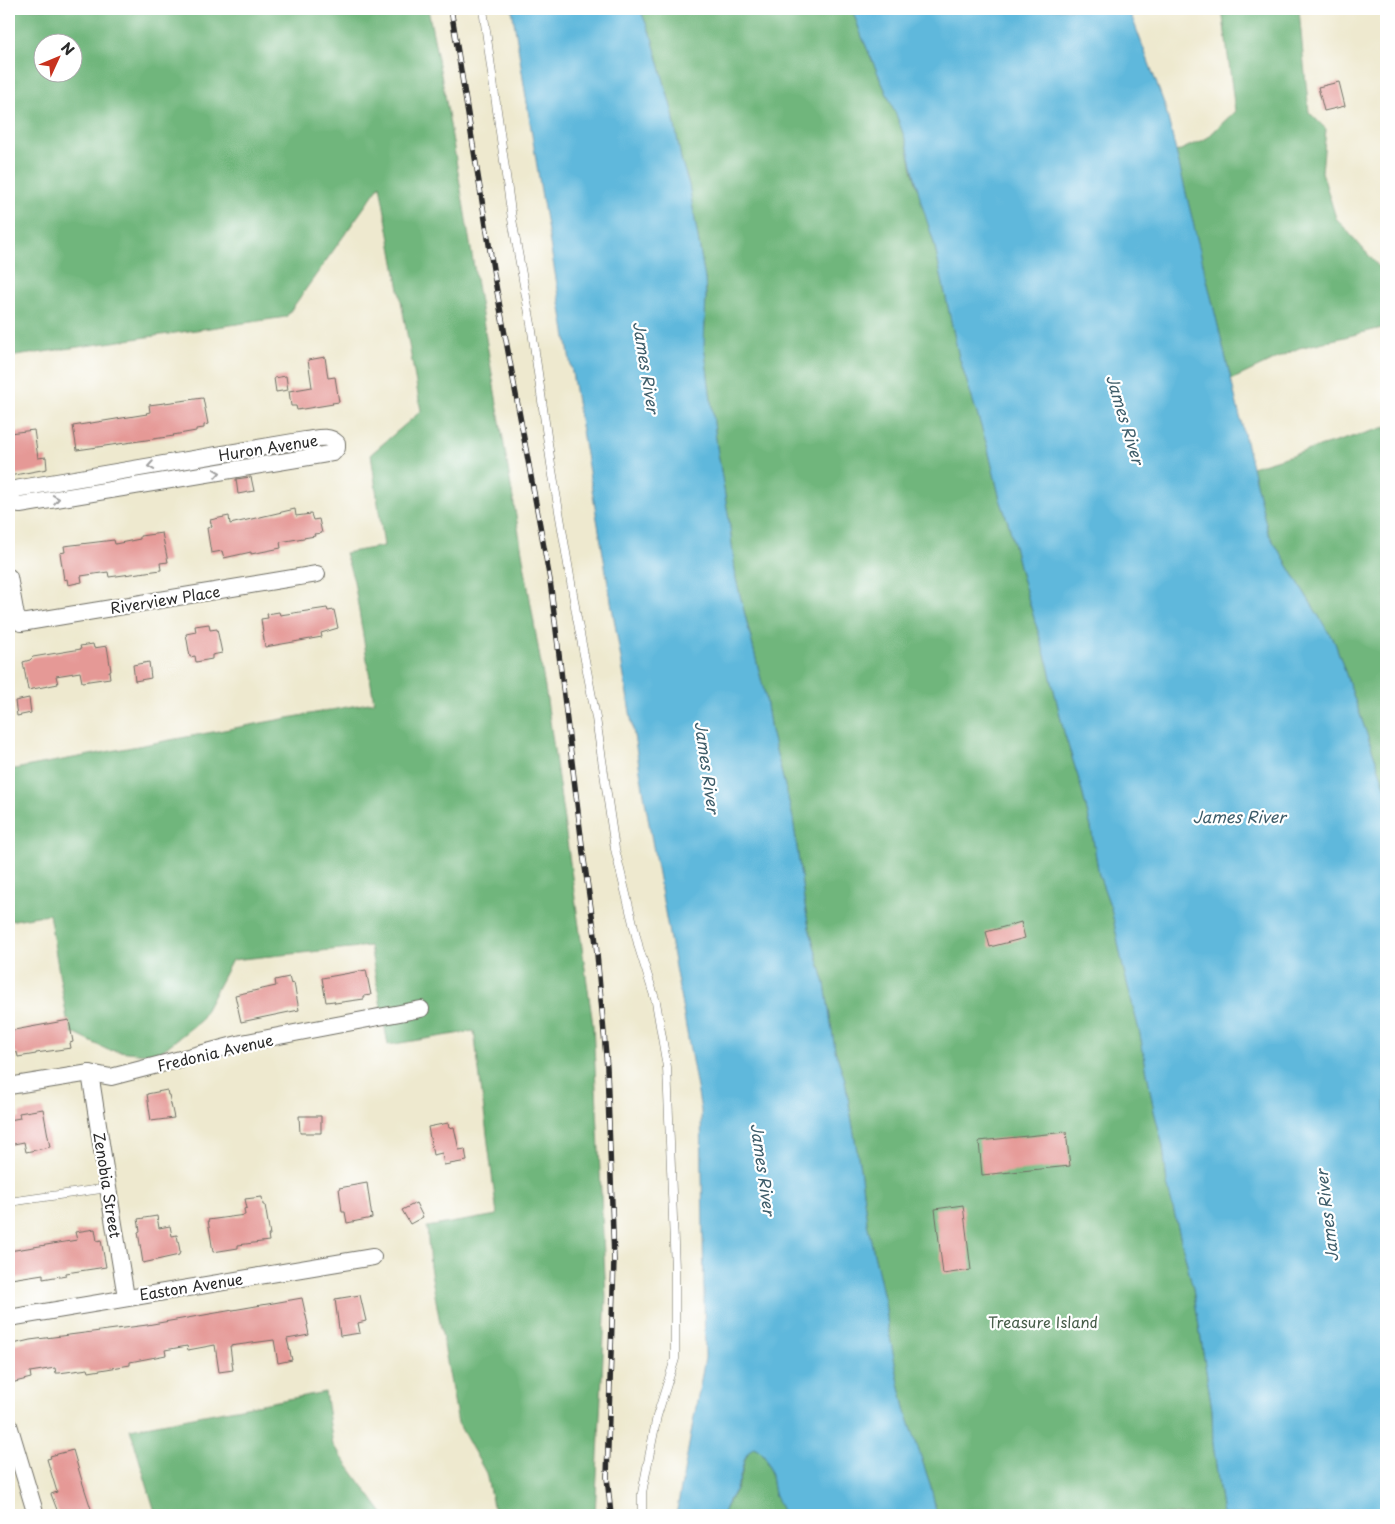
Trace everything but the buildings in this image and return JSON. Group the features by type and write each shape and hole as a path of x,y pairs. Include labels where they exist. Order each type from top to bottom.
{"street":[{"name":"Huron Avenue","path":"9,490 312,439 326,437 332,438 337,443 337,448 333,453 322,455 20,506 9,502"},
{"name":"Riverview Place","path":"9,577 16,616 21,622 317,574"},
{"name":"Fredonia Avenue","path":"9,1086 90,1073 111,1077 242,1043 421,1010"},
{"name":"Zenobia Street","path":"90,1073 126,1297"},
{"name":"Easton Avenue","path":"9,1318 373,1257"},
{"path":"9,1425 36,1515"}],"lane":[{"path":"484,9 512,219 531,324 552,474 596,718 615,849 639,948 656,1002 667,1067 675,1269 675,1359 655,1425 642,1493 642,1515"},
{"path":"9,1202 108,1188"}],"green space":[{"path":"9,9 428,9 445,95 547,700 593,1025 606,1297 595,1515 495,1515 486,1473 458,1423 430,1267 427,1227 497,1215 474,1031 388,1045 370,946 232,960 200,1021 157,1055 108,1050 69,1031 49,914 9,921 9,770 374,702 354,581 345,553 384,546 371,454 421,411 380,185 286,317 9,357"},
{"name":"Treasure Island","path":"640,9 852,9 862,37 897,117 907,144 912,169 934,243 959,357 987,445 1000,499 1048,665 1064,732 1080,783 1091,827 1099,875 1111,908 1163,1146 1167,1184 1193,1288 1212,1409 1213,1444 1223,1515 937,1515 931,1487 906,1412 899,1383 885,1302 867,1223 845,1080 835,1050 825,984 809,928 793,818 736,579 704,345 705,279 689,185 681,159 673,114 652,38"},
{"path":"1222,9 1299,9 1309,112 1326,129 1322,172 1336,218 1386,275 1386,327 1299,348 1231,380 1176,152 1207,138 1235,111"},
{"path":"1386,427 1386,789 1335,643 1268,533 1252,467"},
{"path":"325,1392 333,1445 384,1515 156,1515 130,1429"},
{"path":"754,1447 760,1451 767,1461 774,1493 784,1515 723,1515 741,1478 745,1459"}],"water":[{"name":"James River","path":"512,9 640,9 652,38 673,114 681,159 689,185 705,279 704,345 736,579 793,818 809,928 825,984 835,1050 845,1080 867,1223 885,1302 899,1383 906,1412 931,1487 937,1515 784,1515 774,1493 767,1461 760,1451 754,1447 746,1455 739,1481 723,1515 676,1515 705,1358 701,1110 651,835 540,185"},
{"name":"James River","path":"852,9 1129,9 1165,106 1268,533 1335,643 1386,789 1386,1515 1223,1515 1213,1444 1212,1409 1193,1288 1167,1184 1163,1146 1111,908 1099,875 1091,827 1064,732 1048,665 1000,499 987,445 959,357 934,243 921,202 907,144"}],"railway":[{"path":"451,9 494,275 550,580 583,853 596,943 607,1067 614,1260 607,1477 611,1515"}]}
